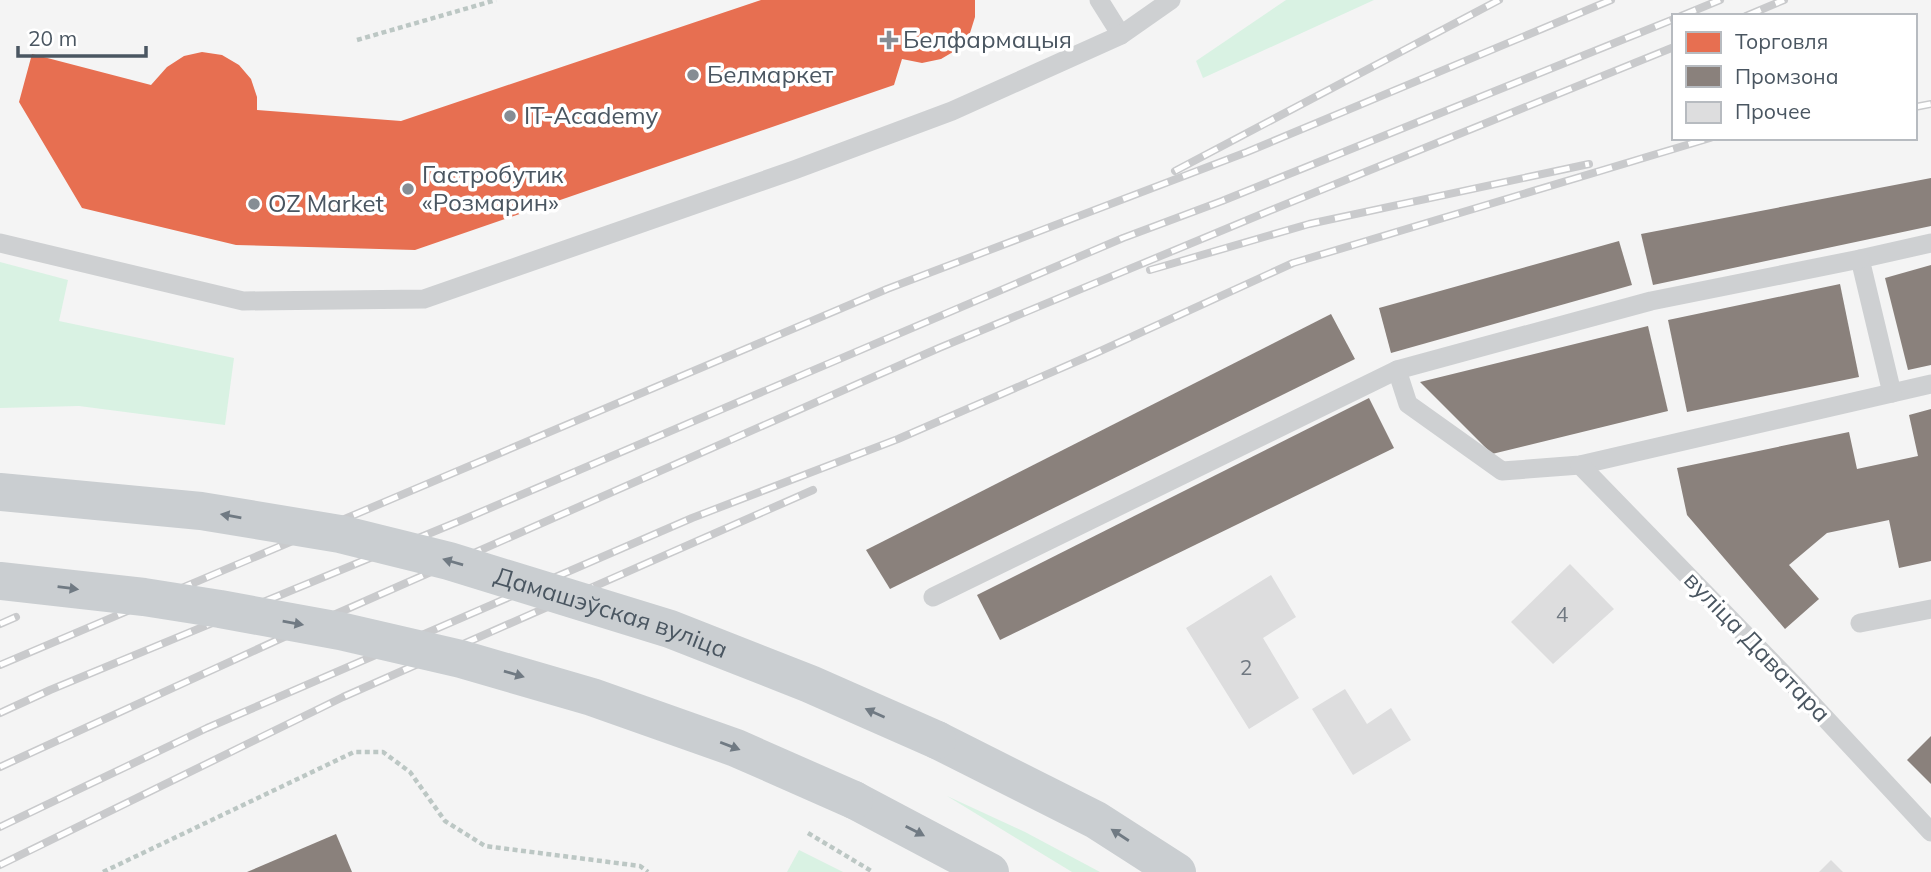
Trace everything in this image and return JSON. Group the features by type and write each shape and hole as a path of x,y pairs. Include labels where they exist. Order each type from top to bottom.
{"main road":[{"name":"Дамашэўская вуліца","path":"0,492 201,510 340,534 449,561 670,629 810,684 937,740 1097,820 1177,872"},
{"path":"0,581 144,597 340,631 461,659 592,696 736,748 854,800 990,872"}],"lane":[{"path":"1099,0 1121,35"},
{"path":"0,243 243,301 424,299 794,170 952,111 1121,35 1171,0"},
{"path":"933,597 1397,370 1651,302 1931,243"},
{"path":"1860,258 1892,393"},
{"path":"1397,370 1408,404 1502,471 1580,465 1931,384"},
{"name":"вуліца Даватара","path":"1580,465 1799,690 1931,832"},
{"path":"1860,623 1931,609"}],"path":[{"path":"357,40 496,0"},
{"path":"103,872 354,752 383,752 410,772 445,821 485,846 640,866 648,872"},
{"path":"808,833 873,872"}],"green space":[{"path":"1286,0 1374,0 1203,78 1196,61"},
{"path":"0,262 68,280 59,321 234,358 225,425 79,406 0,408"},
{"path":"947,796 1025,832 1100,872 1072,872"},
{"path":"799,850 843,872 787,872"}],"building: Торговля":[{"path":"761,0 975,0 975,17 970,33 958,49 941,59 922,63 902,59 894,85 415,250 236,245 82,208 19,102 32,54 151,85 167,67 184,56 202,52 222,55 239,65 251,79 257,97 257,110 401,121"}],"building: Промзона":[{"path":"1931,178 1931,226 1653,285 1641,234"},
{"path":"1619,241 1632,285 1391,353 1379,308"},
{"path":"1931,265 1931,365 1908,370 1885,278"},
{"path":"1840,284 1859,377 1687,412 1668,320"},
{"path":"1331,314 1355,359 890,589 866,550"},
{"path":"1648,326 1668,411 1492,454 1420,382"},
{"path":"1369,398 1394,448 1000,640 977,595"},
{"path":"1931,409 1931,561 1899,568 1889,520 1827,533 1789,565 1819,599 1785,629 1687,515 1677,468 1849,432 1857,469 1918,456 1909,415"},
{"path":"1931,736 1931,784 1907,760"},
{"path":"336,834 352,872 247,872"}],"building: Прочее":[{"path":"1570,564 1614,609 1553,664 1511,622"},
{"path":"1271,575 1296,617 1263,638 1299,698 1249,729 1186,628"},
{"path":"1345,689 1367,724 1391,708 1411,740 1353,775 1312,709"},
{"path":"1831,860 1843,872 1819,872"}],"railway":[{"path":"1175,171 1499,0"},
{"path":"0,665 887,289 1247,152 1611,0"},
{"path":"1686,14 1720,0"},
{"path":"1751,14 1784,0"},
{"path":"0,713 462,520 1123,238 1222,201 1672,20"},
{"path":"0,767 295,632 939,348 1672,48"},
{"path":"1917,107 1931,104"},
{"path":"0,827 207,728 692,518 898,439 1293,263 1703,140"},
{"path":"1150,270 1309,224 1589,164"},
{"path":"0,865 343,697 813,490"},
{"path":"0,624 16,617"}],"place":[{"name":"Белфармацыя","path":"889,40"},
{"name":"Белмаркет","path":"693,75"},
{"name":"IT-Academy","path":"510,116"},
{"name":"Гастробутик «Розмарин»","path":"408,189"},
{"name":"OZ Market","path":"254,204"}]}
